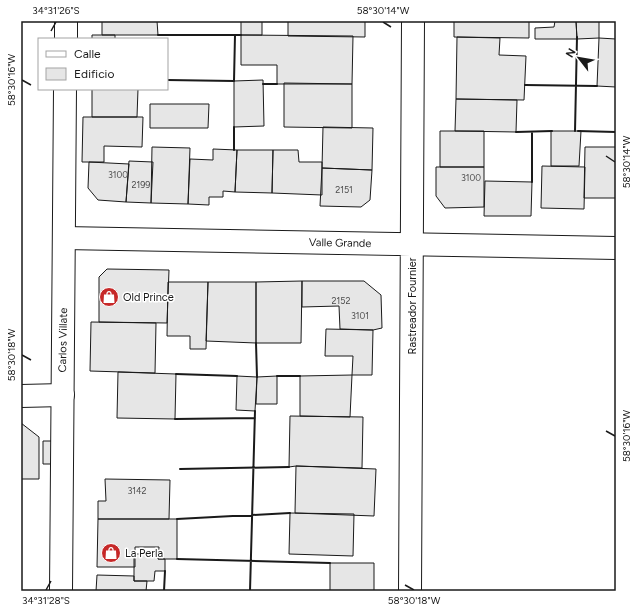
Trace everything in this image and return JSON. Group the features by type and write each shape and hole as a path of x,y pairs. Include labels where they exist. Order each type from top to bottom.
{"street":[{"path":"66,21 66,38"},
{"name":"Rastreador Fournier","path":"410,591 413,21"},
{"name":"Carlos Villate","path":"61,591 65,90"},
{"name":"Valle Grande","path":"64,238 616,248"},
{"path":"21,396 63,395"}],"building":[{"path":"102,21 157,21 158,35 102,35"},
{"path":"241,21 262,21 262,35 241,35"},
{"path":"288,21 365,21 365,37 288,36"},
{"path":"454,21 529,21 529,38 454,37"},
{"path":"555,21 576,21 577,39 535,39 535,28 554,27"},
{"path":"576,21 599,21 599,38 577,39"},
{"path":"92,35 115,35 115,38 92,38"},
{"path":"241,35 353,36 352,84 277,84 277,65 241,65"},
{"path":"457,37 500,38 499,55 526,56 524,100 456,99"},
{"path":"599,38 616,39 616,87 597,86"},
{"path":"263,80 264,126 234,127 234,81"},
{"path":"284,83 352,84 352,128 284,127"},
{"path":"92,90 138,90 137,117 92,117"},
{"path":"456,99 517,100 516,132 455,131"},
{"path":"150,104 209,104 208,128 150,128"},
{"path":"83,117 143,117 142,147 104,146 104,162 82,162"},
{"path":"323,127 373,128 372,170 322,168"},
{"path":"440,131 484,131 484,167 440,167"},
{"path":"551,131 581,131 579,166 551,166"},
{"path":"152,147 190,148 188,204 151,203"},
{"path":"585,147 616,147 616,198 584,198"},
{"path":"213,149 237,150 235,192 223,191 223,197 209,197 209,205 188,204 190,159 213,160"},
{"path":"237,150 273,150 272,193 235,192"},
{"path":"273,150 298,150 299,162 322,162 322,195 272,193"},
{"path":"129,161 153,162 151,203 126,202"},
{"path":"89,162 129,164 126,202 98,200 88,188"},
{"path":"542,166 585,167 584,209 541,208"},
{"path":"436,167 484,167 484,207 445,208 436,196"},
{"path":"322,168 372,170 370,200 361,207 320,206"},
{"path":"485,181 532,182 531,216 484,216"},
{"path":"107,269 169,270 167,323 99,322 99,277"},
{"path":"302,281 301,343 256,343 256,282"},
{"path":"302,281 364,281 381,295 382,328 373,330 340,329 339,306 302,307"},
{"path":"168,282 208,282 206,349 190,349 190,336 167,336"},
{"path":"208,282 256,282 256,343 206,341"},
{"path":"91,322 156,323 155,373 90,371"},
{"path":"326,329 373,330 372,375 352,375 353,356 325,356"},
{"path":"118,372 176,374 175,419 117,418"},
{"path":"352,375 350,417 300,416 300,376"},
{"path":"237,376 257,377 255,411 236,410"},
{"path":"277,376 277,404 256,404 257,377"},
{"path":"290,416 363,417 362,468 289,467"},
{"path":"21,423 39,437 39,479 21,479"},
{"path":"43,441 52,441 52,464 43,464"},
{"path":"296,466 376,469 374,516 295,513"},
{"path":"105,479 170,480 169,519 98,519 98,501 106,501"},
{"path":"290,513 354,514 353,556 289,554"},
{"path":"98,519 177,519 177,559 158,559 159,547 135,547 135,567 97,567"},
{"path":"134,554 158,554 158,559 165,559 165,571 155,571 154,581 134,581"},
{"path":"330,563 374,563 374,591 330,591"},
{"path":"97,575 134,576 134,581 147,581 146,591 96,591"}],"wall":[{"path":"158,35 241,35"},
{"path":"168,80 234,81 235,35"},
{"path":"575,131 577,37"},
{"path":"263,84 277,84"},
{"path":"525,85 597,86"},
{"path":"234,127 234,150"},
{"path":"516,132 552,131"},
{"path":"578,131 616,132"},
{"path":"532,132 532,182"},
{"path":"256,343 257,377"},
{"path":"176,374 237,376"},
{"path":"277,376 300,376"},
{"path":"250,591 255,411"},
{"path":"175,419 255,418"},
{"path":"180,469 289,467"},
{"path":"177,519 290,513"},
{"path":"177,559 330,563"},
{"path":"164,591 165,571"}],"place":[{"name":"Old Prince","path":"109,297"},
{"name":"La Perla","path":"111,553"}]}
